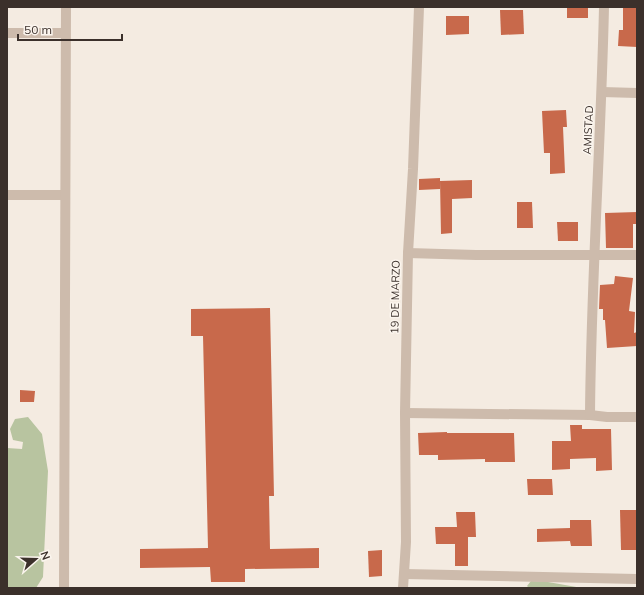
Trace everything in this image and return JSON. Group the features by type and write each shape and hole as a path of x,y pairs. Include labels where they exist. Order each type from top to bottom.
{"street":[{"path":"64,588 64,195 66,7"},
{"name":"19 DE MARZO","path":"404,588 408,253 413,169 419,7"},
{"name":"AMISTAD","path":"590,415 591,327 602,92 604,7"},
{"path":"7,33 65,33"},
{"path":"602,92 637,93"},
{"path":"7,195 64,195"},
{"path":"408,253 484,256 637,255"},
{"path":"405,413 637,417"},
{"path":"405,574 637,579"}],"green space":[{"path":"28,417 42,434 48,471 43,577 36,588 7,588 7,448 22,449 23,442 13,440 10,429 15,419"},
{"path":"531,581 548,582 582,588 529,588 527,586"}],"building":[{"path":"567,7 588,7 588,18 567,18"},
{"path":"623,7 637,7 637,47 618,46 619,30 623,30"},
{"path":"500,10 523,10 524,34 501,35"},
{"path":"446,16 469,16 469,34 446,35"},
{"path":"566,110 567,127 563,127 565,173 550,174 550,153 544,153 542,111"},
{"path":"440,178 440,189 419,190 419,179"},
{"path":"472,180 472,198 452,199 452,233 441,234 440,181"},
{"path":"517,202 532,202 533,228 517,228"},
{"path":"637,212 637,224 633,224 633,248 606,248 605,213"},
{"path":"557,222 578,222 578,241 558,241"},
{"path":"615,276 633,278 629,311 635,312 634,333 637,332 637,346 607,348 603,309 599,309 600,285 614,284"},
{"path":"270,308 274,496 269,496 270,549 319,548 319,568 245,569 245,582 211,582 210,567 140,568 140,549 208,548 203,336 191,336 191,309"},
{"path":"20,390 35,391 34,402 20,402"},
{"path":"570,425 582,425 582,429 611,429 612,470 596,471 596,458 570,459 570,469 552,470 552,441 571,441"},
{"path":"418,433 514,433 515,462 485,462 485,459 438,460 438,455 419,455"},
{"path":"527,479 552,479 553,495 528,495"},
{"path":"620,510 637,510 637,550 621,550"},
{"path":"456,512 475,512 476,537 468,537 468,566 455,566 455,544 436,544 435,527 457,527"},
{"path":"570,520 591,520 592,546 571,546 570,541 537,542 537,529 570,528"},
{"path":"382,550 382,576 369,577 368,551"}]}
